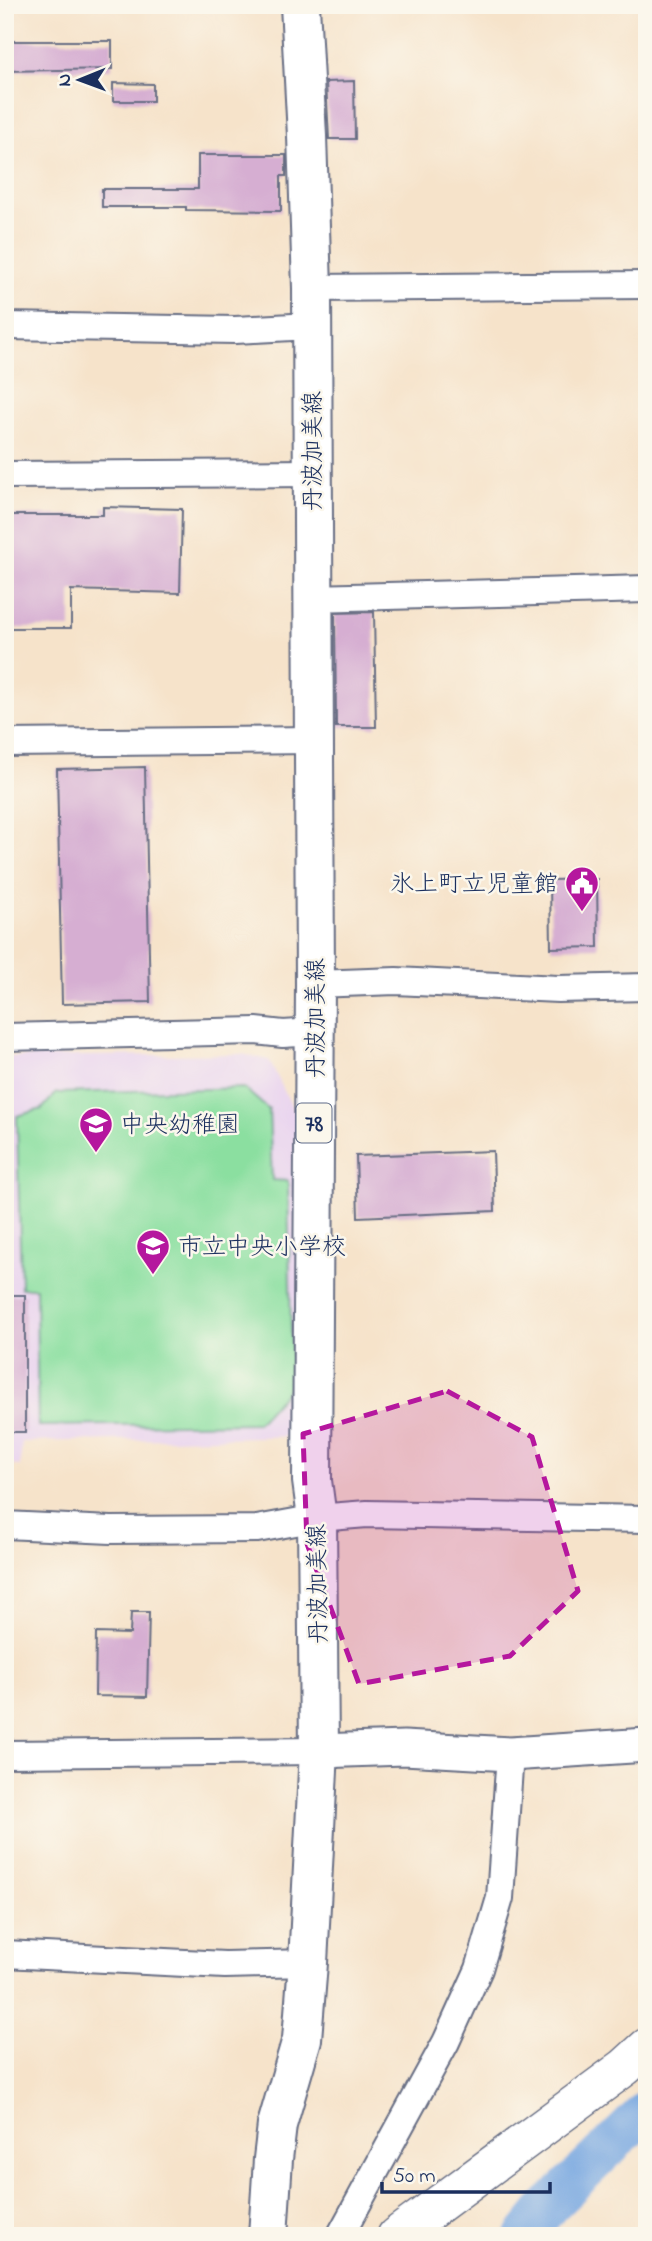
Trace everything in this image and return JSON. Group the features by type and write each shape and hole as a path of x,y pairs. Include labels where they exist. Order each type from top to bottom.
{"main road":[{"name":"丹波加美線","path":"268,2236 272,2159 277,2125 302,2039 319,1751 317,1518 312,1481 316,984 312,288 300,5"},
{"path":"396,2236 625,2067 647,2047"}],"street":[{"path":"312,288 647,285"},
{"path":"5,326 235,330 312,326"},
{"path":"5,475 313,473"},
{"path":"313,598 647,589"},
{"path":"5,743 313,740"},
{"path":"316,984 396,981 558,989 647,987"},
{"path":"5,1038 256,1031 284,1034 315,1032"},
{"path":"5,1525 111,1530 257,1529 317,1518 367,1514 647,1519"},
{"path":"5,1754 404,1748 510,1754 647,1745"},
{"path":"340,2236 446,2042 480,1969 500,1898 510,1754"},
{"path":"5,1954 225,1965 307,1963"}],"highlighted area":[{"path":"447,1391 532,1437 578,1591 510,1656 359,1684 307,1544 303,1434"}],"shaded area":[{"name":"市立中央小学校","path":"242,1054 269,1060 297,1117 305,1436 22,1442 20,1466 5,1464 5,1057"}],"green space":[{"name":"市立中央小学校","path":"244,1088 269,1110 272,1180 288,1181 292,1385 257,1423 38,1426 36,1288 21,1288 17,1116 42,1109 56,1093"}],"building":[{"path":"5,41 112,41 112,69 5,71"},
{"path":"354,81 355,139 329,139 326,82"},
{"path":"113,83 153,84 153,101 113,101"},
{"path":"198,155 286,155 286,176 281,176 281,211 102,207 102,189 198,189"},
{"path":"103,507 182,509 180,593 71,590 71,628 5,628 5,515 103,515"},
{"path":"374,612 376,727 336,727 335,613"},
{"path":"145,767 150,1002 62,1004 57,769"},
{"path":"597,879 598,947 551,948 550,880"},
{"path":"493,1151 495,1211 358,1217 356,1156"},
{"path":"5,1295 25,1295 25,1432 5,1432"},
{"path":"131,1612 149,1612 147,1697 95,1696 96,1633 130,1634"}],"waterway":[{"path":"525,2236 549,2206 647,2110"}],"place":[{"name":"氷上町立児童館","path":"582,913"},
{"name":"中央幼稚園","path":"96,1154"},
{"name":"市立中央小学校","path":"153,1276"}]}
